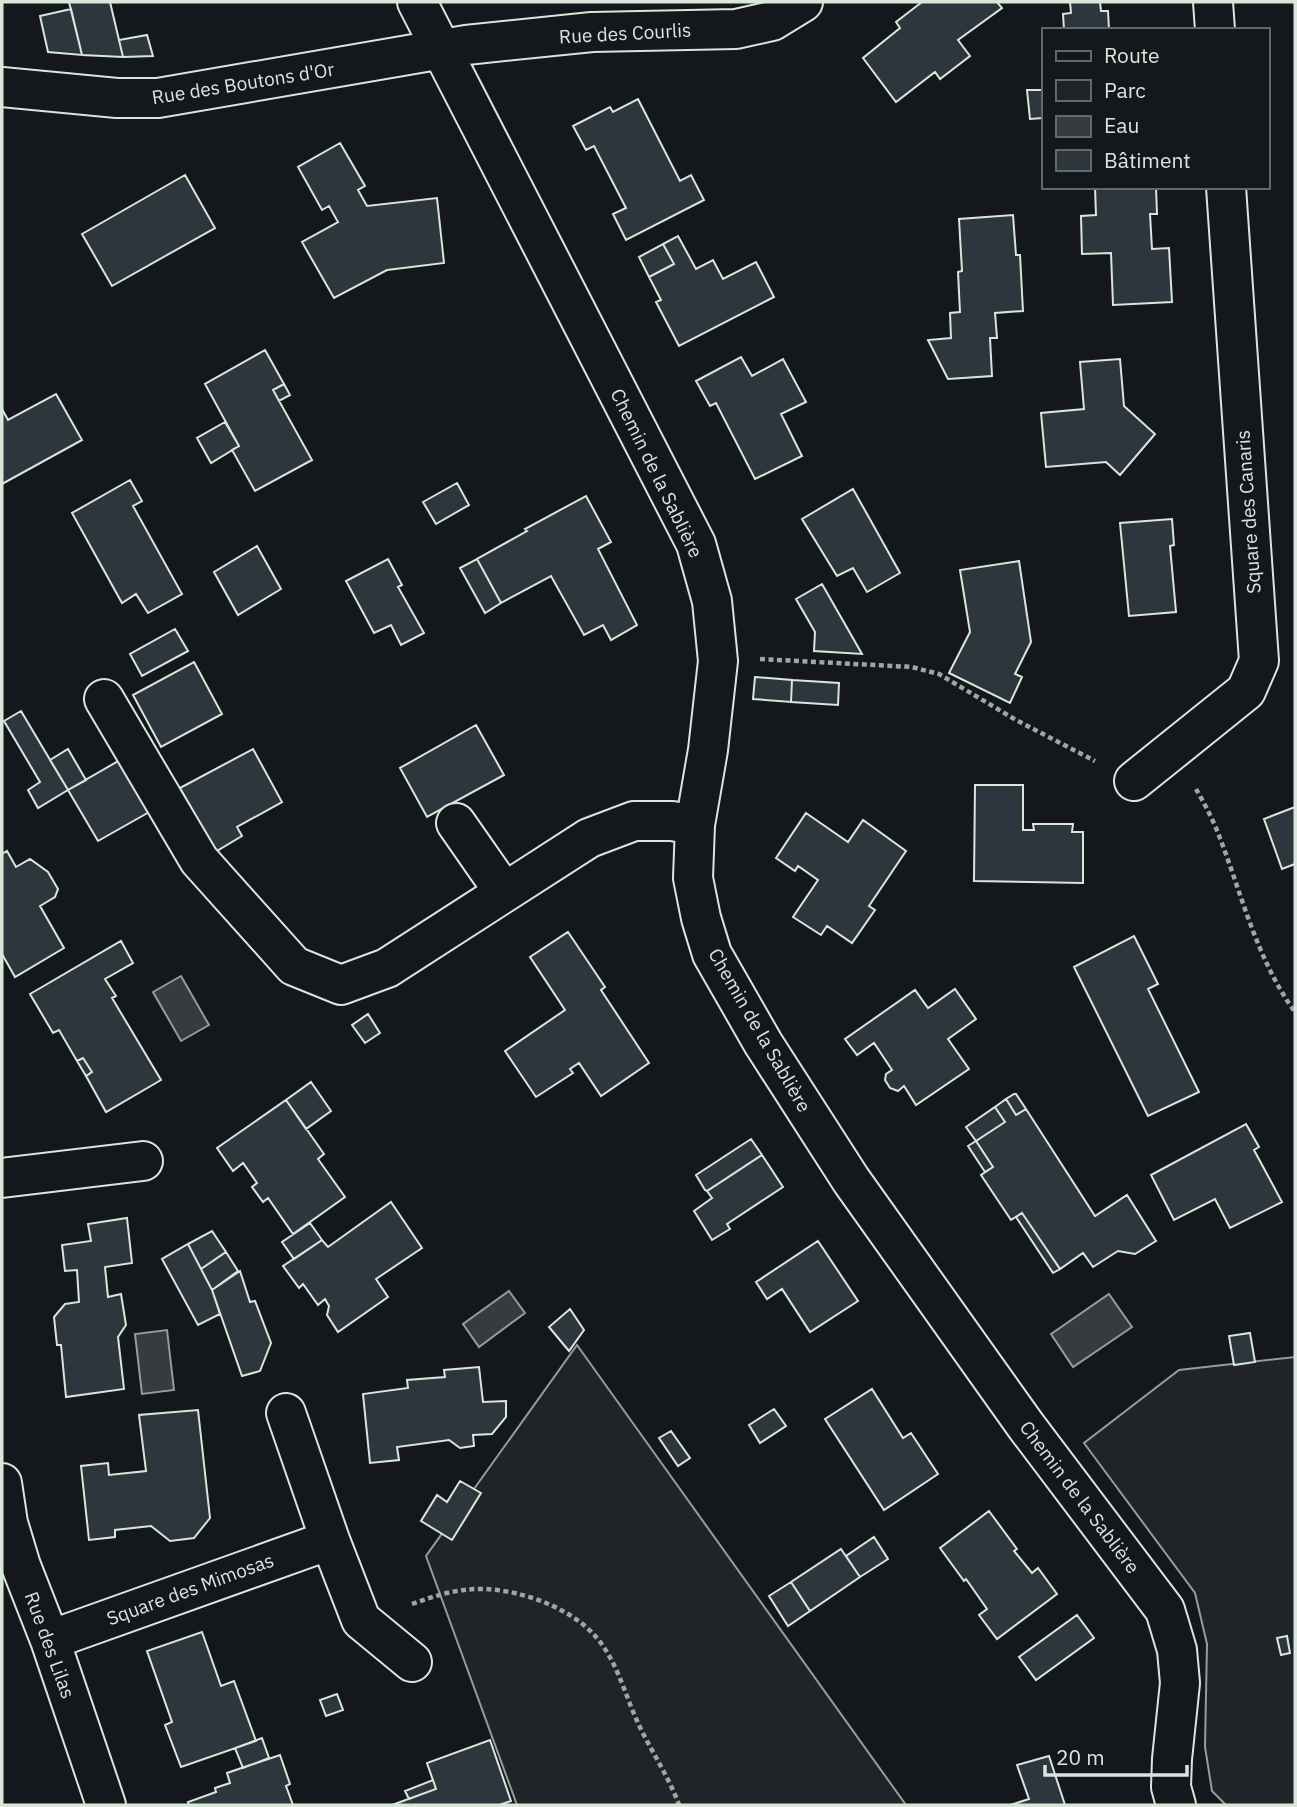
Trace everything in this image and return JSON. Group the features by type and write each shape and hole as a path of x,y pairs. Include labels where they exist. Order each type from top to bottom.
{"street":[{"name":"Chemin de la Sablière","path":"417,2 696,544 712,601 718,656 708,750 695,825 693,878 712,954 763,1044 850,1180 1026,1426 1165,1611 1177,1650 1180,1683 1171,1787 1176,1805"},
{"name":"Rue des Courlis","path":"442,51 466,45 592,32 736,29 772,21 803,2"},
{"path":"1213,2 1215,28"},
{"name":"Rue des Boutons d'Or","path":"2,87 117,98 158,98 442,51"},
{"name":"Square des Canaris","path":"1134,781 1246,691 1259,661 1226,189"},
{"path":"104,699 199,860 294,967 341,985 387,968 589,838 634,821 672,821 695,825"},
{"path":"456,823 504,892"},
{"path":"2,1178 143,1161"},
{"path":"286,1413 361,1620 412,1662"},
{"name":"Rue des Lilas","path":"2,1483 8,1523 21,1566 50,1640 106,1805"},
{"name":"Square des Mimosas","path":"50,1640 330,1539"}],"path":[{"path":"718,656 912,667 939,674 1016,720 1134,781"},
{"path":"1175,747 1215,826 1258,946 1282,994 1295,1012"},
{"path":"361,1620 441,1594 466,1589 530,1597 569,1615 597,1637 612,1661 639,1725 678,1805"}],"green space":[{"path":"577,1345 906,1805 517,1805 426,1556"},
{"path":"1295,1357 1295,1805 1226,1805 1212,1791 1205,1747 1207,1644 1195,1593 1084,1443 1179,1370"}],"water":[{"path":"181,976 209,1025 181,1041 153,992"},
{"path":"509,1291 525,1313 479,1347 463,1324"},
{"path":"1109,1294 1132,1327 1073,1367 1051,1334"},
{"path":"167,1330 174,1390 142,1394 135,1334"}],"building":[{"path":"69,2 110,2 123,57 82,55"},
{"path":"922,2 997,2 1002,8 958,40 970,56 940,79 935,72 896,102 863,58 900,28 896,22"},
{"path":"1070,2 1100,2 1101,11 1108,11 1109,28 1064,28 1063,14 1071,13"},
{"path":"71,9 82,55 48,52 40,16"},
{"path":"147,35 153,56 123,57 119,40"},
{"path":"1027,90 1042,90 1042,118 1030,119"},
{"path":"638,99 680,181 691,175 704,200 626,240 613,214 626,208 594,146 586,150 573,126 610,107 613,112"},
{"path":"340,143 365,186 358,190 367,206 437,198 444,263 387,270 334,298 302,242 338,222 329,206 322,210 298,167"},
{"path":"185,175 215,228 112,286 82,234"},
{"path":"1095,189 1156,189 1157,214 1150,214 1152,249 1169,248 1172,302 1113,305 1111,253 1082,254 1081,216 1096,215"},
{"path":"1013,215 1016,255 1020,255 1023,311 995,313 997,338 990,338 992,376 948,379 928,340 951,338 950,313 960,312 958,272 962,271 959,219"},
{"path":"678,236 696,269 713,260 723,279 756,262 774,297 679,346 656,302 661,300 649,277 674,264 663,244"},
{"path":"663,244 674,264 649,277 639,257"},
{"path":"265,350 284,384 273,390 312,460 255,491 232,450 239,446 205,384"},
{"path":"741,357 752,376 783,359 806,402 781,414 802,456 755,479 716,403 710,406 696,381"},
{"path":"1120,359 1124,406 1155,434 1120,475 1106,462 1046,467 1041,413 1084,409 1080,362"},
{"path":"284,384 290,395 279,401 273,390"},
{"path":"56,394 82,440 2,484 2,409 8,420"},
{"path":"225,422 239,446 211,463 197,438"},
{"path":"130,480 142,501 133,506 182,594 148,613 136,594 122,603 72,513"},
{"path":"457,483 469,505 436,524 423,502"},
{"path":"853,489 900,573 867,592 853,568 837,576 802,519"},
{"path":"586,496 611,542 598,549 637,625 611,640 603,625 584,635 551,576 501,603 477,559"},
{"path":"1172,519 1174,545 1170,546 1176,612 1129,616 1120,523"},
{"path":"257,546 281,589 238,615 214,572"},
{"path":"388,559 402,585 398,587 424,633 401,645 391,625 374,633 346,581"},
{"path":"477,559 501,603 485,613 460,568"},
{"path":"1019,561 1031,642 1015,674 1022,677 1010,703 949,673 970,632 960,570"},
{"path":"822,584 862,654 814,651 815,632 796,599"},
{"path":"175,629 188,651 142,676 130,654"},
{"path":"194,662 222,714 161,747 133,695"},
{"path":"755,677 792,680 791,702 753,699"},
{"path":"792,680 839,683 838,705 791,702"},
{"path":"21,711 68,790 38,808 28,790 40,782 4,721"},
{"path":"476,725 504,775 427,817 400,768"},
{"path":"68,749 86,780 68,790 50,760"},
{"path":"253,749 282,802 237,827 242,836 215,852 180,788"},
{"path":"120,760 151,811 98,841 68,790"},
{"path":"975,785 1023,785 1023,830 1034,830 1033,824 1073,824 1072,832 1083,832 1083,883 974,881"},
{"path":"1295,807 1295,864 1282,869 1264,819"},
{"path":"806,813 848,842 863,820 906,851 869,906 875,910 852,943 827,926 821,935 793,917 818,880 798,866 795,871 776,858"},
{"path":"7,851 16,867 30,859 48,872 58,889 55,897 40,906 64,948 15,977 2,954 2,854"},
{"path":"568,932 605,987 601,990 649,1063 601,1096 579,1063 570,1069 573,1073 536,1097 505,1051 565,1010 530,957"},
{"path":"1134,936 1158,984 1148,989 1199,1092 1148,1116 1074,967"},
{"path":"121,941 133,963 105,979 116,996 112,998 161,1080 106,1112 86,1076 92,1072 83,1058 77,1061 59,1030 53,1033 30,994"},
{"path":"955,989 976,1019 948,1039 969,1069 916,1105 904,1086 898,1091 890,1088 885,1080 886,1074 892,1070 874,1043 857,1055 845,1039 915,990 928,1008"},
{"path":"368,1014 380,1033 365,1043 352,1025"},
{"path":"83,1058 92,1072 86,1076 77,1061"},
{"path":"311,1082 331,1111 306,1129 286,1100"},
{"path":"1014,1094 1026,1109 1016,1115 1006,1099"},
{"path":"1006,1099 1016,1115 1026,1109 1095,1216 1127,1195 1156,1241 1135,1254 1118,1251 1093,1267 1083,1253 1060,1269 1022,1213 1011,1220 981,1175 993,1167 976,1141 1005,1122 995,1107"},
{"path":"286,1100 324,1154 318,1159 345,1197 293,1234 268,1198 263,1202 252,1187 257,1183 243,1163 233,1171 217,1148"},
{"path":"995,1107 1005,1122 976,1141 966,1127"},
{"path":"1246,1124 1259,1147 1254,1150 1282,1202 1230,1228 1215,1199 1174,1220 1151,1175"},
{"path":"751,1139 762,1155 705,1190 696,1175"},
{"path":"976,1141 993,1167 985,1172 968,1146"},
{"path":"762,1155 783,1187 727,1224 730,1229 712,1240 694,1211 712,1198 707,1191"},
{"path":"391,1202 422,1248 376,1279 388,1297 338,1332 327,1315 329,1306 325,1299 318,1305 303,1284 299,1288 283,1266 322,1240 328,1247"},
{"path":"1022,1213 1060,1269 1053,1273 1016,1217"},
{"path":"127,1218 132,1263 105,1267 108,1297 121,1294 126,1325 118,1337 124,1389 66,1397 61,1345 57,1345 54,1317 65,1304 79,1302 77,1270 65,1271 62,1245 91,1241 88,1224"},
{"path":"310,1223 322,1240 294,1259 282,1242"},
{"path":"212,1231 226,1252 201,1269 188,1244"},
{"path":"818,1241 858,1301 810,1332 782,1289 767,1299 756,1282"},
{"path":"188,1244 212,1290 220,1314 198,1325 162,1259"},
{"path":"226,1252 238,1271 212,1290 201,1269"},
{"path":"240,1271 250,1302 255,1301 271,1343 260,1371 242,1376 212,1290"},
{"path":"570,1309 584,1330 569,1351 549,1327"},
{"path":"1250,1333 1255,1362 1234,1365 1229,1336"},
{"path":"479,1367 483,1402 506,1401 506,1417 492,1434 473,1435 474,1446 460,1448 449,1440 397,1447 399,1460 370,1463 363,1394 408,1388 407,1380 445,1377 444,1370"},
{"path":"872,1389 903,1438 911,1433 938,1474 884,1510 825,1419"},
{"path":"774,1409 786,1426 760,1443 749,1425"},
{"path":"198,1410 210,1518 194,1538 170,1541 151,1526 115,1530 115,1537 89,1540 81,1466 108,1463 109,1475 146,1471 139,1415"},
{"path":"671,1431 690,1458 678,1466 659,1438"},
{"path":"460,1481 481,1493 452,1540 421,1521 437,1495 447,1502"},
{"path":"989,1511 1017,1549 1014,1551 1032,1573 1038,1568 1057,1594 997,1639 979,1615 987,1609 940,1548"},
{"path":"874,1537 888,1559 860,1577 846,1556"},
{"path":"841,1549 860,1577 810,1611 791,1582"},
{"path":"791,1582 810,1611 788,1626 769,1596"},
{"path":"1077,1615 1094,1638 1036,1680 1019,1657"},
{"path":"202,1632 221,1686 234,1681 256,1741 181,1767 165,1725 172,1722 147,1651"},
{"path":"1287,1636 1290,1653 1281,1655 1277,1638"},
{"path":"337,1694 343,1710 326,1716 320,1700"},
{"path":"262,1738 269,1758 243,1768 235,1748"},
{"path":"490,1740 511,1801 499,1805 392,1805 436,1789 427,1763"},
{"path":"280,1755 290,1784 286,1786 293,1805 189,1805 188,1802 216,1792 215,1788 230,1783 227,1773"},
{"path":"1049,1756 1065,1805 1010,1805 1029,1799 1017,1765"},
{"path":"433,1780 436,1789 409,1799 405,1791"}]}
